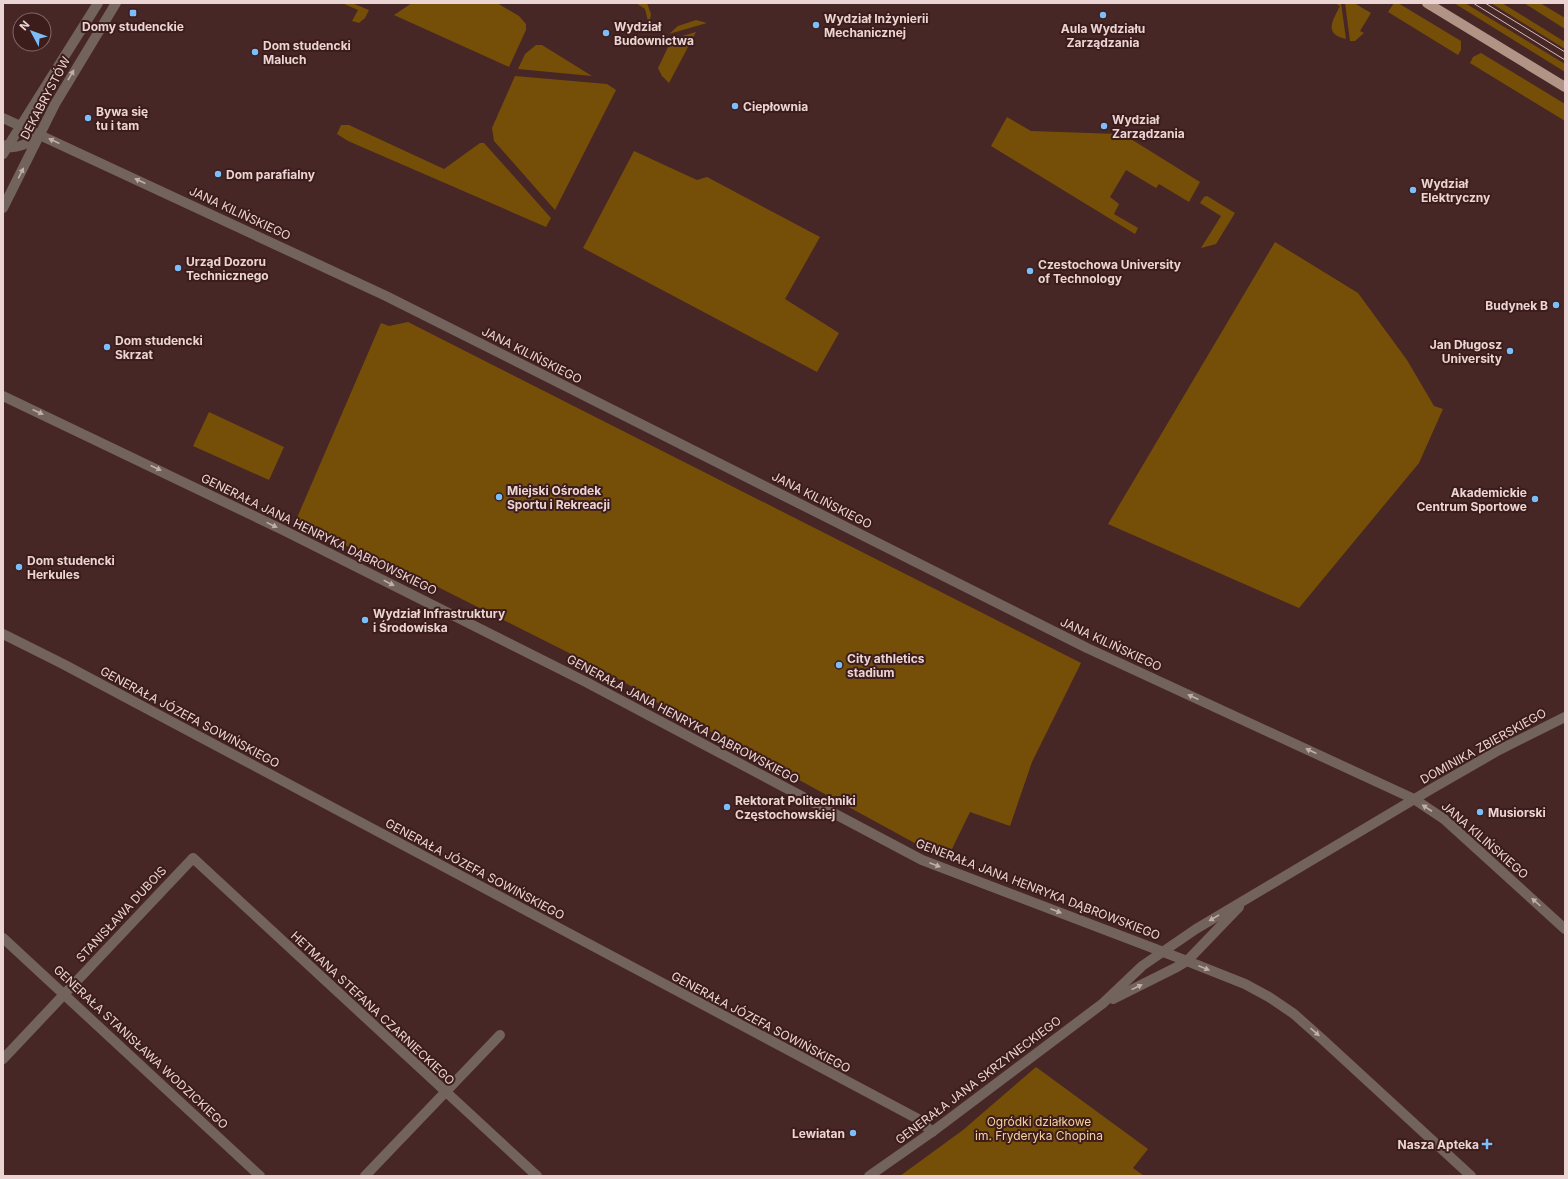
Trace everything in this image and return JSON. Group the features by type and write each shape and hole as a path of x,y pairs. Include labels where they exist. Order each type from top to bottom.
{"main road":[{"path":"1427,3 1565,88"}],"street":[{"name":"DEKABRYSTÓW","path":"4,149 98,3"},
{"name":"DEKABRYSTÓW","path":"3,208 72,73 116,3"},
{"name":"JANA KILIŃSKIEGO","path":"3,118 386,296 1087,648 1414,799 1444,819 1565,929"},
{"path":"4,149 22,145 40,134"},
{"name":"GENERAŁA JANA HENRYKA DĄBROWSKIEGO","path":"3,396 171,475 586,682 922,860 1245,984 1269,997 1294,1014 1471,1176"},
{"name":"GENERAŁA JÓZEFA SOWIŃSKIEGO","path":"3,634 70,668 918,1119 932,1132"},
{"name":"DOMINIKA ZBIERSKIEGO","path":"1248,898 1499,750 1565,717"},
{"name":"STANISŁAWA DUBOIS","path":"3,1059 193,858"},
{"name":"HETMANA STEFANA CZARNIECKIEGO","path":"193,858 536,1176"},
{"name":"GENERAŁA JANA SKRZYNECKIEGO","path":"869,1176 932,1132 1102,1004 1142,966 1248,898"},
{"name":"GENERAŁA JANA SKRZYNECKIEGO","path":"1102,1004 1187,961 1248,898"},
{"name":"GENERAŁA STANISŁAWA WODZICKIEGO","path":"3,938 260,1176"},
{"path":"365,1176 500,1035"}],"green space":[{"path":"342,3 352,3 369,10 365,18 359,23 352,21 358,10"},
{"path":"412,3 497,3 519,16 526,24 526,30 509,67 394,15"},
{"path":"636,3 647,3 651,14 649,25 645,9"},
{"path":"1335,3 1341,3 1346,39 1334,34 1332,30 1333,21 1340,6"},
{"path":"1345,3 1354,3 1371,13 1360,31 1364,33 1355,41 1350,41"},
{"path":"1394,3 1398,3 1461,41 1461,50 1458,55 1388,12"},
{"path":"1454,3 1465,3 1565,64 1565,72"},
{"path":"1491,3 1502,3 1565,42 1565,49"},
{"path":"1524,3 1540,3 1565,18 1565,29"},
{"path":"696,20 707,23 669,34 678,26"},
{"path":"696,32 669,83 662,76 658,68 672,39"},
{"path":"536,45 542,45 592,76 518,69 525,54"},
{"path":"1481,53 1565,104 1565,121 1470,63 1473,57"},
{"path":"515,76 607,84 616,90 555,210 494,141 492,128"},
{"path":"1007,117 1031,131 1118,134 1126,136 1200,182 1189,202 1159,184 1156,188 1126,170 1110,197 1119,204 1114,214 1138,228 1135,234 991,146"},
{"path":"341,125 349,125 444,169 480,143 484,143 551,218 546,227 348,141 337,134"},
{"path":"634,151 697,180 707,177 820,237 785,299 839,333 817,372 583,248"},
{"path":"1207,196 1235,213 1216,244 1201,248 1221,216 1200,203 1204,197"},
{"path":"1275,242 1358,293 1407,360 1434,406 1443,409 1419,463 1299,608 1108,524"},
{"path":"408,322 1081,663 1032,762 1010,826 970,812 948,857 922,847 647,697 647,695 597,667 394,565 386,566 296,520 381,323 389,326"},
{"path":"209,412 284,447 269,480 193,446"},
{"name":"Ogródki działkowe im. Fryderyka Chopina","path":"1036,1067 1148,1149 1133,1168 1144,1176 900,1176 963,1130"}],"tram line":[{"path":"1473,3 1565,60"},
{"path":"1485,3 1565,52"}],"place":[{"name":"Domy studenckie","path":"133,13"},
{"name":"Aula Wydziału Zarządzania","path":"1103,15"},
{"name":"Wydział Inżynierii Mechanicznej","path":"816,25"},
{"name":"Wydział Budownictwa","path":"606,33"},
{"name":"Dom studencki Maluch","path":"255,52"},
{"name":"Ciepłownia","path":"735,106"},
{"name":"Bywa się tu i tam","path":"88,118"},
{"name":"Wydział Zarządzania","path":"1104,126"},
{"name":"Dom parafialny","path":"218,174"},
{"name":"Wydział Elektryczny","path":"1413,190"},
{"name":"Urząd Dozoru Technicznego","path":"178,268"},
{"name":"Czestochowa University of Technology","path":"1030,271"},
{"name":"Budynek B","path":"1556,305"},
{"name":"Dom studencki Skrzat","path":"107,347"},
{"name":"Jan Długosz University","path":"1510,351"},
{"name":"Miejski Ośrodek Sportu i Rekreacji","path":"499,497"},
{"name":"Akademickie Centrum Sportowe","path":"1535,499"},
{"name":"Dom studencki Herkules","path":"19,567"},
{"name":"Wydział Infrastruktury i Środowiska","path":"365,620"},
{"name":"City athletics stadium","path":"839,665"},
{"name":"Rektorat Politechniki Częstochowskiej","path":"727,807"},
{"name":"Musiorski","path":"1480,812"},
{"name":"Lewiatan","path":"853,1133"},
{"name":"Nasza Apteka","path":"1487,1144"}]}
